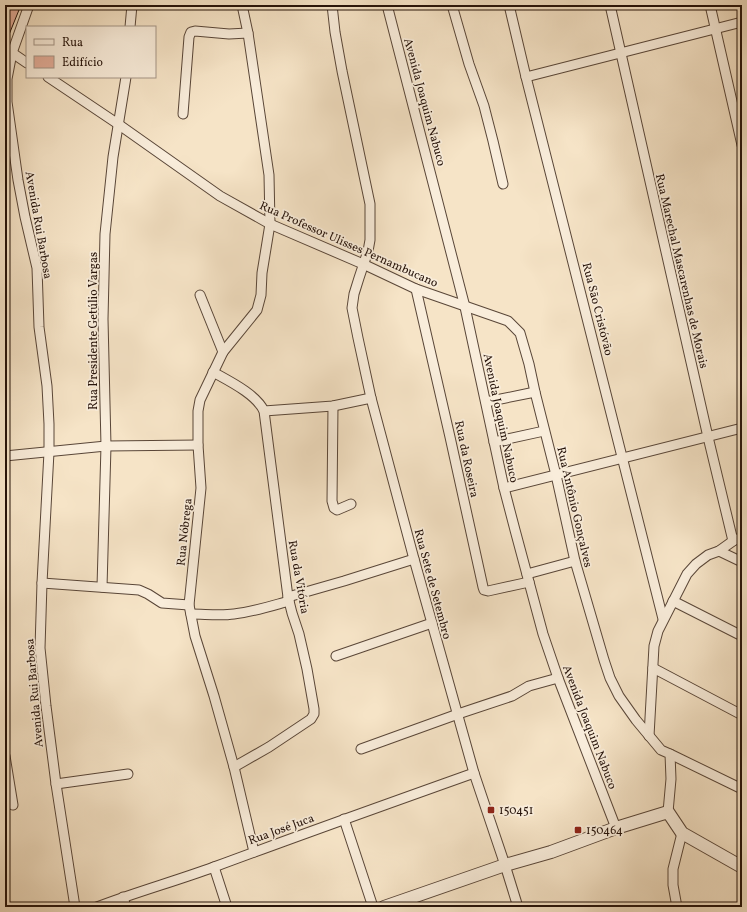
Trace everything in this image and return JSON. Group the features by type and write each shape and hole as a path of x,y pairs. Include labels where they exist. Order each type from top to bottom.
{"street":[{"name":"Avenida Rui Barbosa","path":"29,5 9,51 7,79 9,152 37,268 40,327 47,386 49,424 40,648 56,784 75,907"},
{"path":"130,26 132,5"},
{"name":"Rua Nóbrega","path":"242,5 248,33 269,175 270,224 262,273 261,295 257,310 224,352 200,400 198,411 198,444 201,488 190,610 195,636 234,767 254,852"},
{"name":"Rua Sete de Setembro","path":"332,5 335,32 370,204 370,240 368,251 354,294 352,308 372,398 414,559 474,774 518,907"},
{"name":"Avenida Joaquim Nabuco","path":"387,5 465,306 504,488 543,634 558,678 616,828"},
{"path":"452,5 469,64 484,106 503,184"},
{"name":"Rua São Cristóvão","path":"509,5 664,619"},
{"name":"Rua Marechal Mascarenhas de Morais","path":"610,5 733,541"},
{"path":"710,5 742,145"},
{"path":"526,77 742,22"},
{"path":"183,114 189,37 191,32 195,31 229,34 248,33"},
{"path":"9,51 26,62"},
{"name":"Rua Professor Ulisses Pernambucano","path":"49,78 220,196 270,224 363,264 416,289 465,306"},
{"name":"Rua Presidente Getúlio Vargas","path":"102,587 106,446 103,319 105,234 113,157 126,78"},
{"name":"Rua da Roseira","path":"416,289 484,590 488,591 528,578"},
{"path":"200,295 224,352"},
{"name":"Rua Antônio Gonçalves","path":"465,306 490,314 508,322 520,333 556,475 575,561 604,660 610,678 619,696 660,750 742,789"},
{"path":"213,372 237,386 256,400 264,411 333,406 372,398"},
{"path":"486,402 535,392"},
{"path":"333,406 332,501 334,508 337,510 351,504"},
{"name":"Rua da Vitória","path":"234,767 290,734 314,714 307,668 299,634 288,599 264,411"},
{"path":"504,488 742,428"},
{"path":"494,442 544,431"},
{"path":"5,456 106,446 198,444"},
{"path":"649,736 654,646 658,631 686,574 708,555 719,551 733,541 742,537"},
{"path":"719,551 742,562"},
{"path":"42,583 139,590 162,603 190,610 222,615 259,609 414,559"},
{"path":"528,578 575,561"},
{"path":"673,601 742,636"},
{"path":"336,656 432,623"},
{"path":"653,668 742,715"},
{"path":"360,749 512,696 529,686 558,678"},
{"path":"670,754 672,779 668,812 682,833 742,867"},
{"path":"5,756 13,805"},
{"path":"56,784 128,774"},
{"name":"Rua José Juca","path":"97,907 214,867 344,819 474,774"},
{"path":"384,907 505,865 551,852 616,828 668,812"},
{"path":"344,819 373,907"},
{"path":"676,907 672,869 682,833"},
{"path":"214,867 227,907"},
{"path":"123,897 126,907"}],"building":[{"path":"21,5 5,42 5,9"}],"place":[{"name":"150451","path":"491,810"},
{"name":"150464","path":"578,830"}]}
